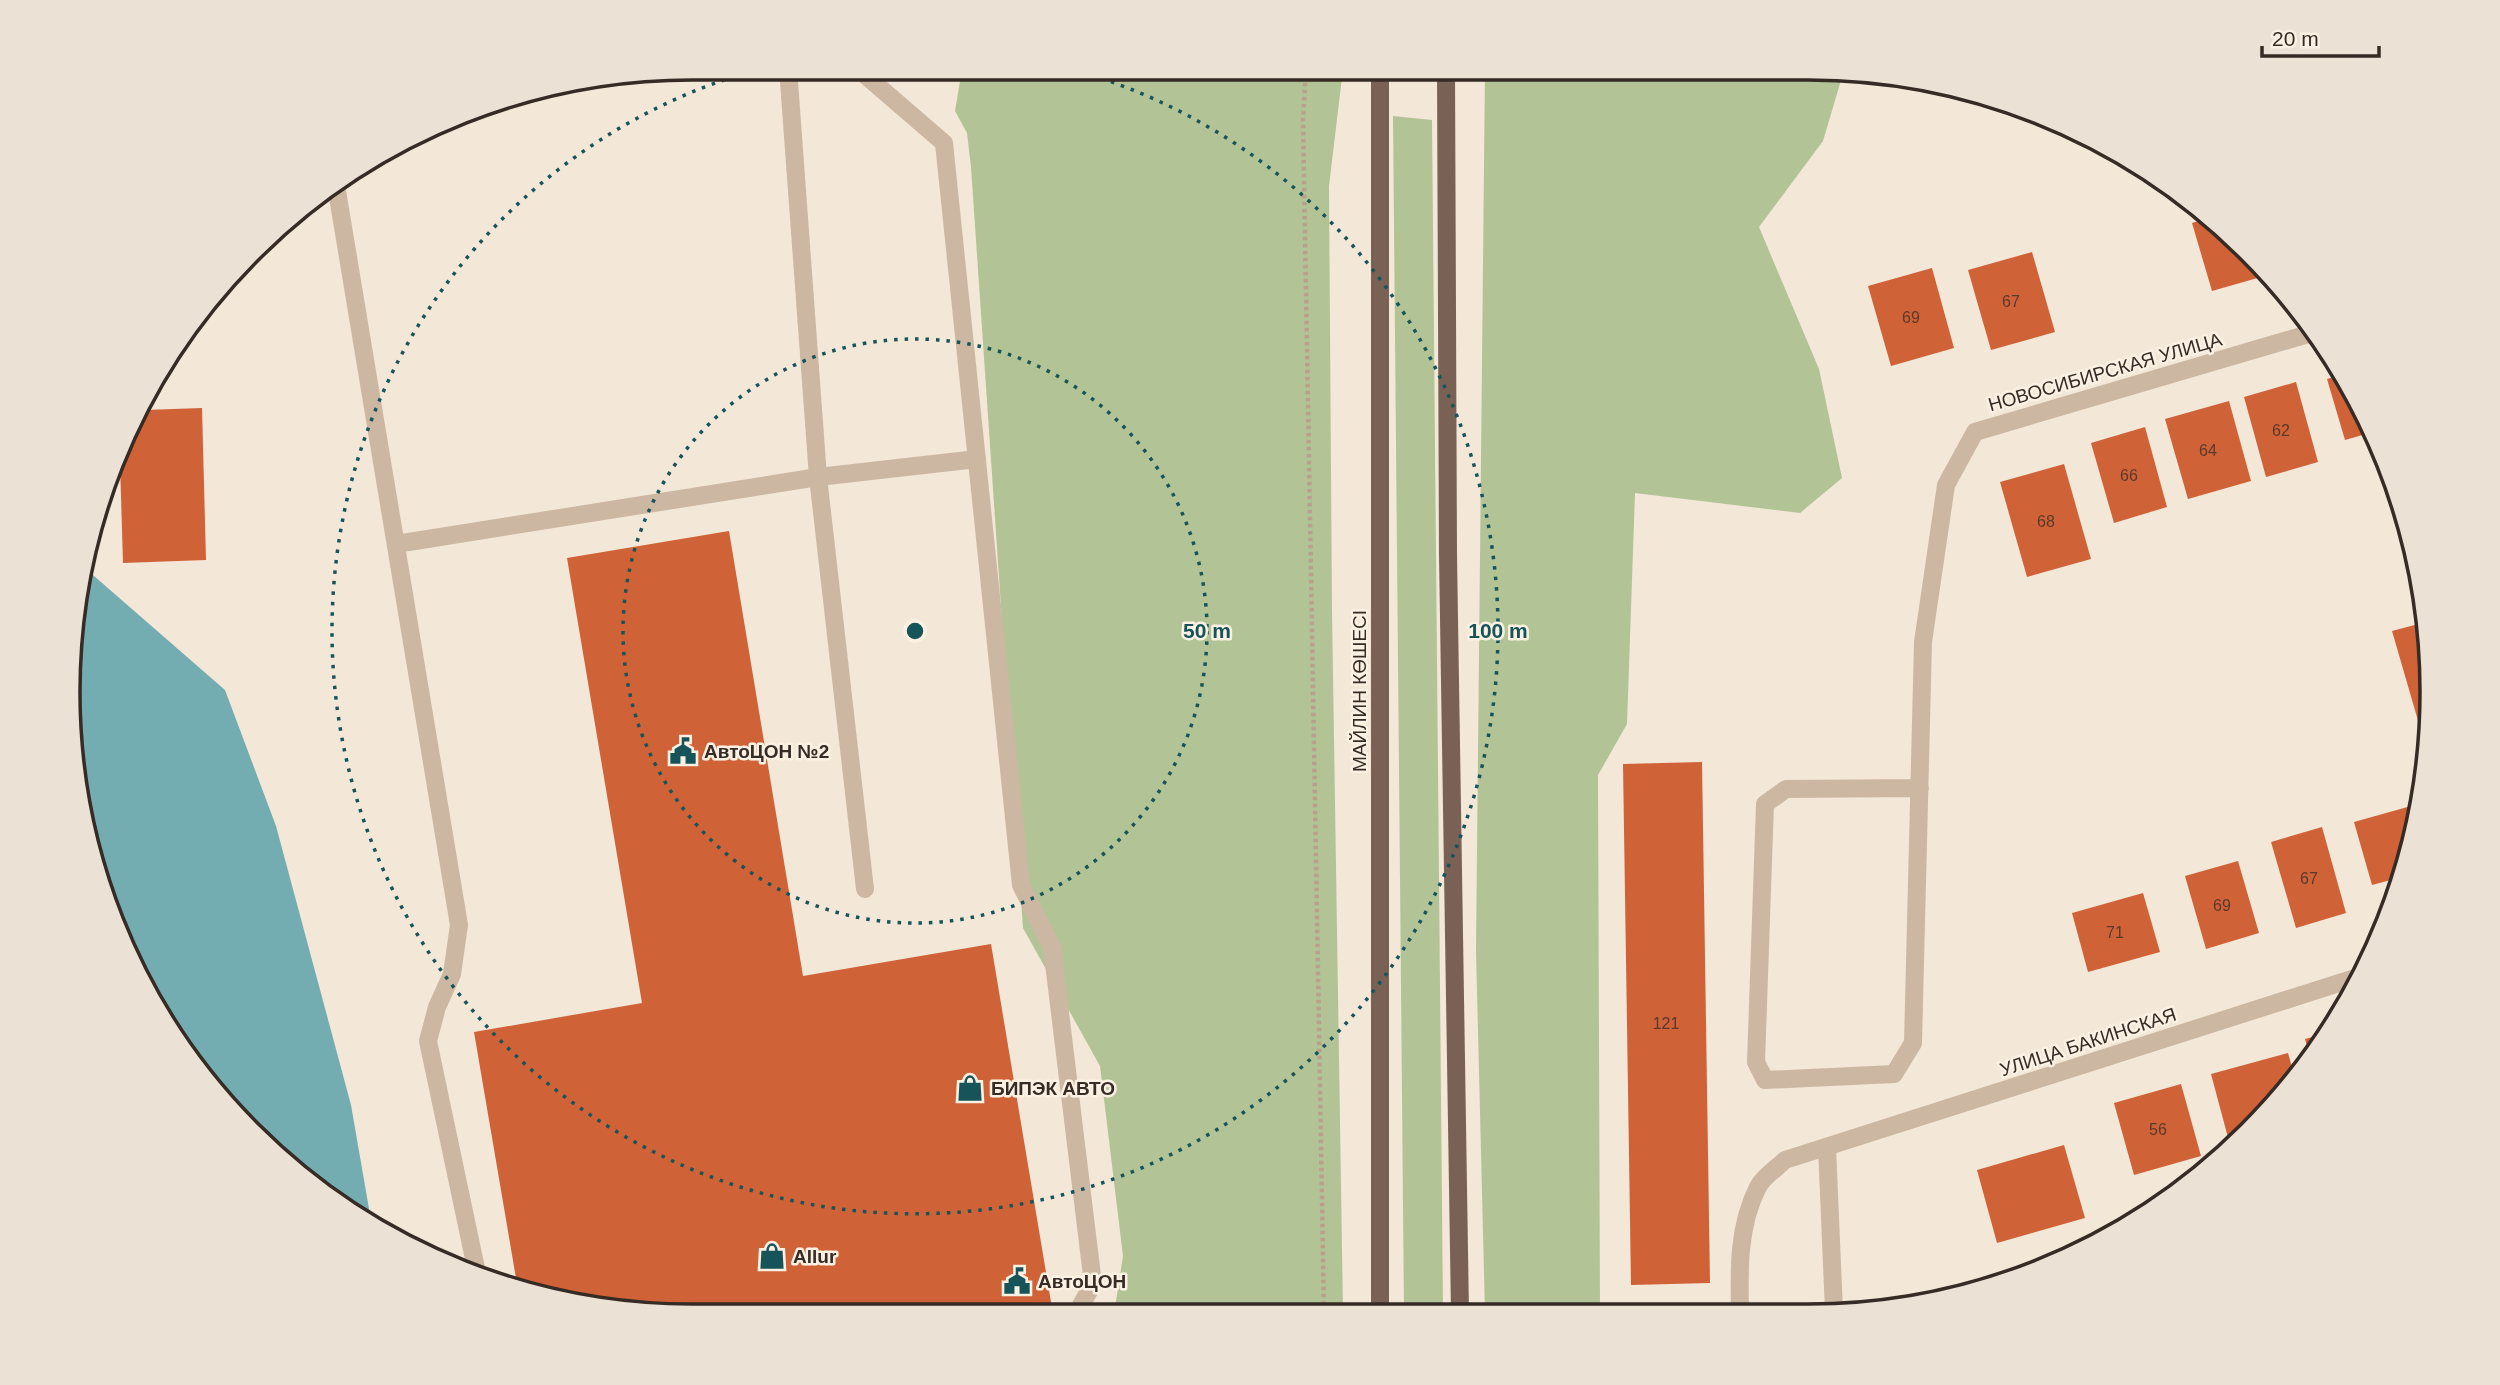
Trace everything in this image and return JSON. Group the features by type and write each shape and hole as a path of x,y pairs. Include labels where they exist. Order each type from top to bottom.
{"main road":[{"name":"МАЙЛИН КӨШЕСІ","path":"1380,80 1380,1304"},
{"path":"1447,80 1448,555 1460,1304"}],"street":[{"path":"789,80 818,477 865,889"},
{"path":"871,80 944,143 1021,886 1052,947 1093,1284 1082,1304"},
{"path":"337,195 459,925 452,974 437,1007 428,1041 475,1264"},
{"name":"НОВОСИБИРСКАЯ УЛИЦА","path":"1920,788 1786,789 1765,804 1756,1062 1765,1080 1894,1074 1913,1043 1920,788 1923,642 1946,485 1975,432 2304,335"},
{"path":"396,544 818,477 977,458"},
{"name":"УЛИЦА БАКИНСКАЯ","path":"1740,1304 1739,1261 1746,1220 1759,1185 1785,1160 2347,980"},
{"path":"1827,1147 1834,1303"}],"path":[{"path":"1306,80 1303,148 1324,1304"}],"green space":[{"path":"960,80 1342,80 1329,186 1332,611 1343,1304 1116,1304 1123,1256 1100,1066 1023,928 971,167 967,133 955,111"},
{"path":"1485,80 1841,82 1823,141 1759,227 1819,369 1842,478 1800,513 1635,493 1627,724 1598,775 1600,1304 1485,1304 1476,950"},
{"path":"1393,116 1432,120 1443,1304 1404,1304"}],"water":[{"path":"92,574 225,690 276,826 351,1105 370,1212 289,1153 232,1096 184,1033 144,963 127,927 101,851 86,772 80,692"}],"building":[{"path":"2198,221 2211,232 2257,278 2212,291 2192,223"},
{"path":"2032,252 2055,332 1991,350 1968,270"},
{"path":"1932,268 1954,348 1891,366 1868,286"},
{"path":"2332,378 2338,387 2362,435 2345,440 2327,379"},
{"path":"2296,382 2318,462 2266,477 2244,397"},
{"path":"2229,401 2251,481 2188,499 2165,419"},
{"path":"202,408 206,560 123,563 120,476 150,410"},
{"path":"2145,427 2167,507 2114,523 2091,443"},
{"path":"2064,464 2091,559 2027,577 2000,482"},
{"name":"АвтоЦОН №2","path":"729,531 803,976 991,944 1051,1304 652,1303 573,1293 516,1278 474,1032 642,1003 567,558"},
{"path":"2415,625 2420,692 2419,722 2392,631"},
{"path":"1702,762 1710,1283 1631,1285 1623,764"},
{"path":"2409,807 2390,880 2372,885 2354,822"},
{"path":"2322,827 2346,913 2296,928 2271,842"},
{"path":"2238,861 2259,933 2206,949 2185,876"},
{"path":"2143,893 2160,952 2088,972 2072,913"},
{"path":"2288,1053 2292,1067 2268,1096 2228,1137 2211,1074"},
{"path":"2181,1084 2201,1156 2134,1175 2114,1103"},
{"path":"2064,1145 2085,1218 1997,1243 1977,1170"}],"place":[{"name":"АвтоЦОН №2","path":"683,751"},
{"name":"БИПЭК АВТО","path":"970,1088"},
{"name":"Allur","path":"772,1256"},
{"name":"АвтоЦОН","path":"1017,1281"}]}
